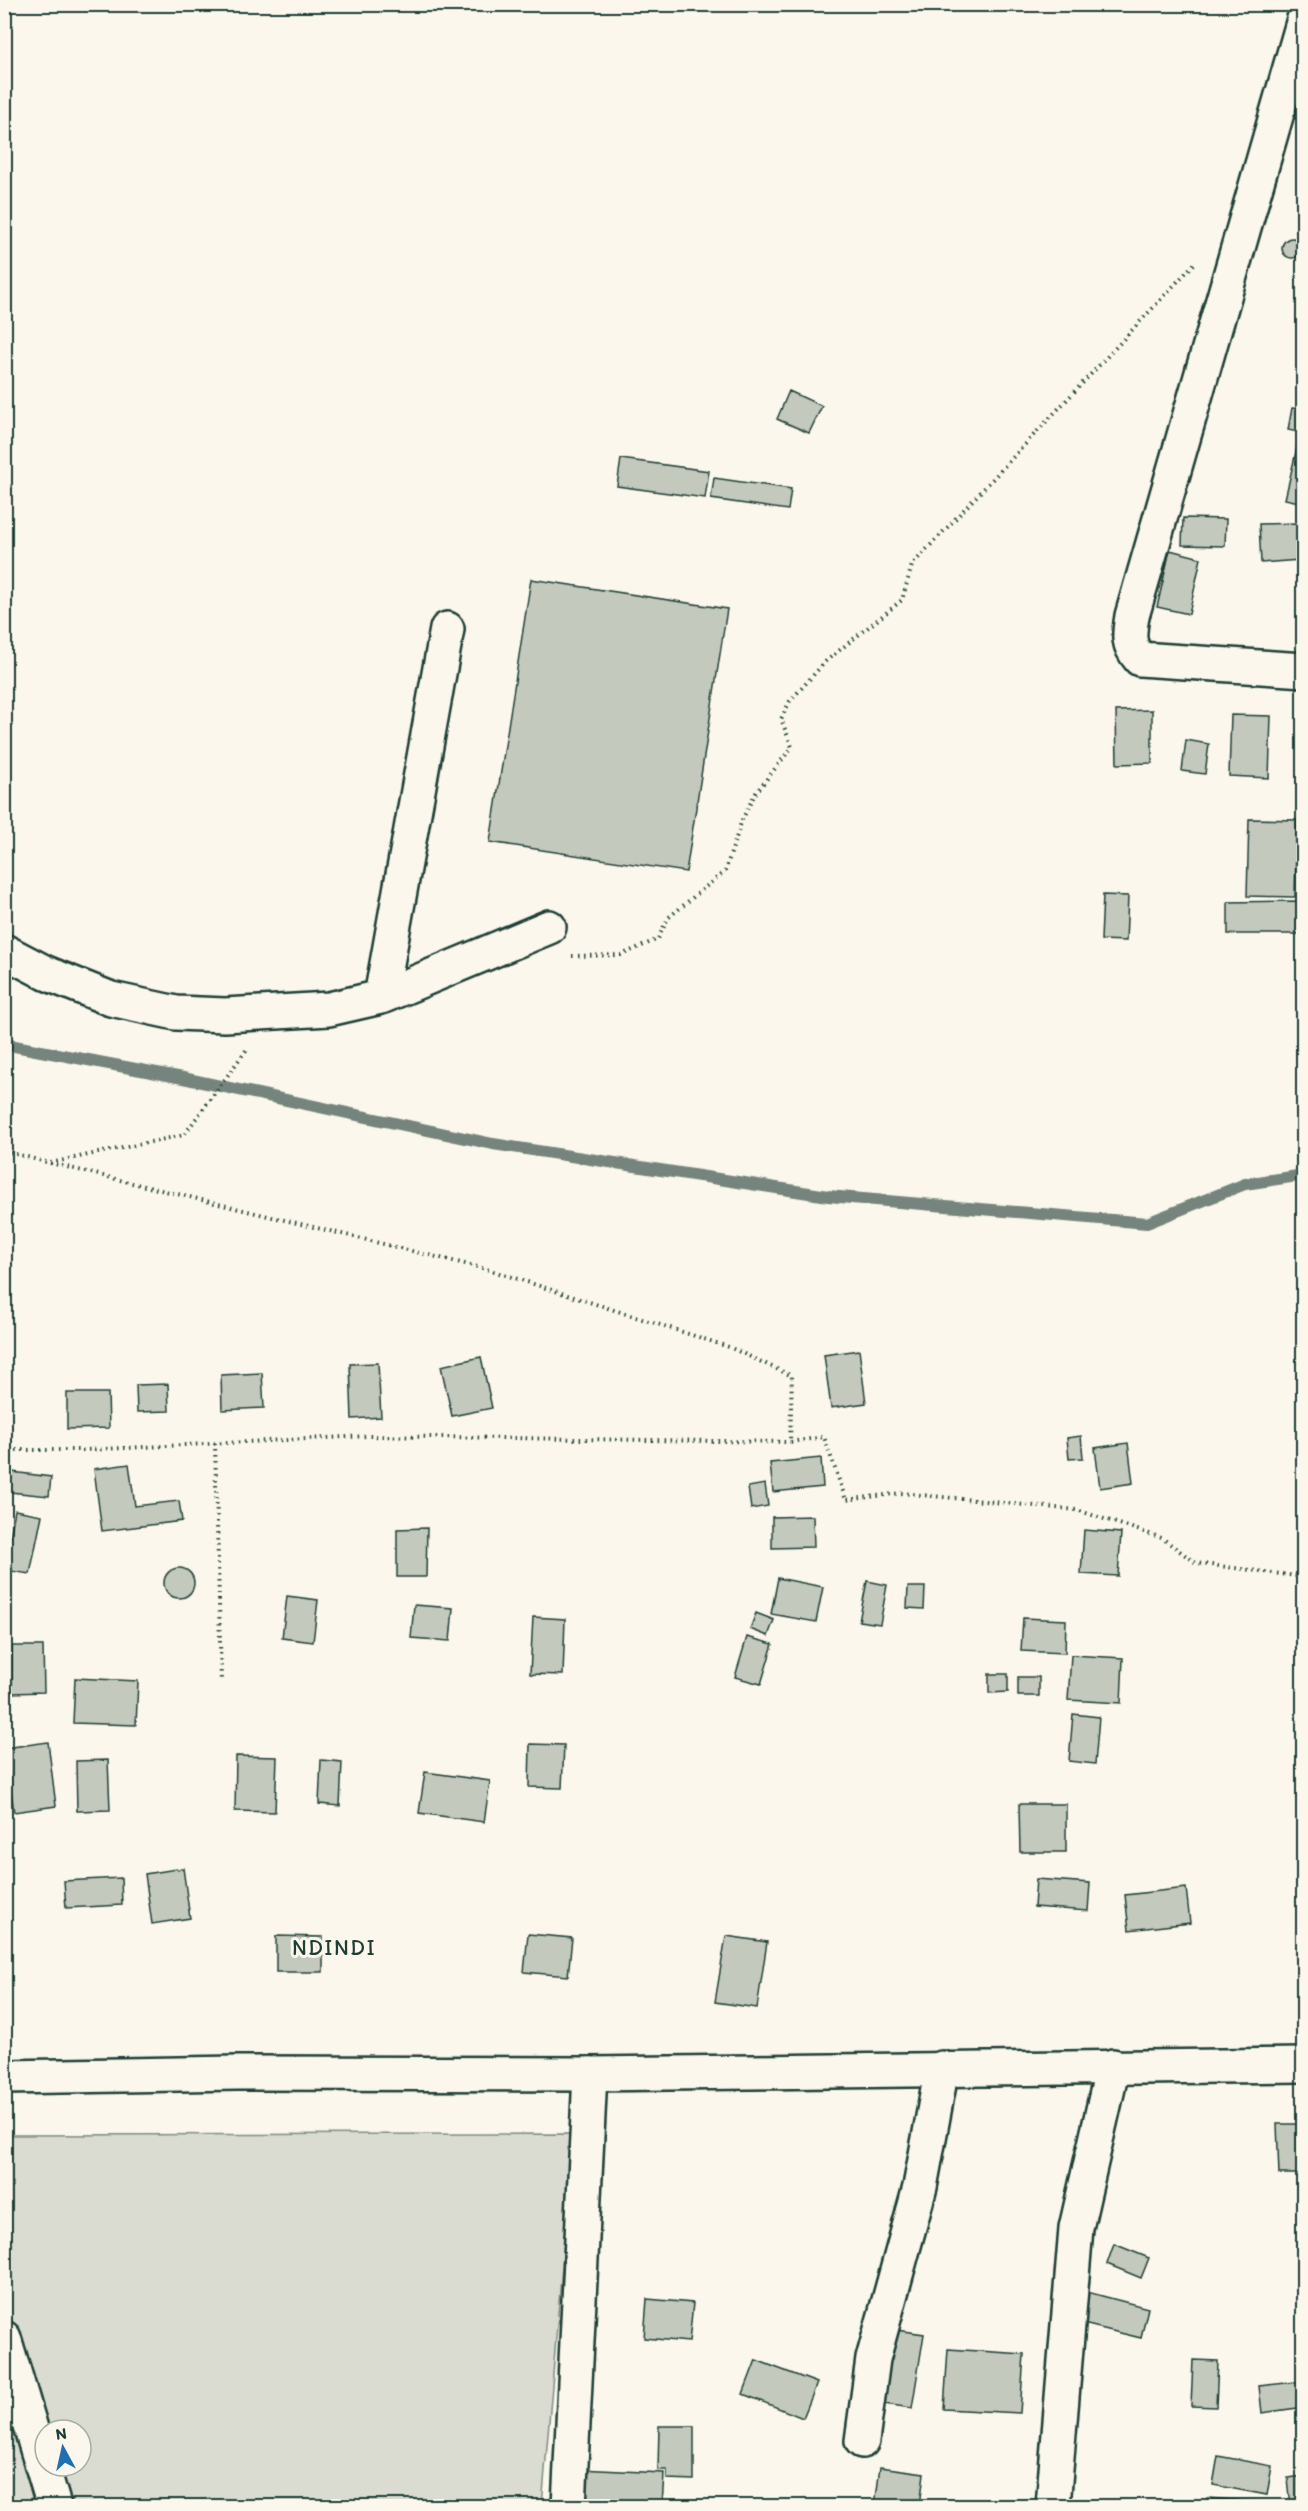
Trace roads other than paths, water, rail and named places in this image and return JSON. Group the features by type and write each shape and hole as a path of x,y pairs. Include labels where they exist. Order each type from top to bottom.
{"street":[{"path":"1304,20 1132,616 1128,637 1131,649 1140,659 1304,670"},
{"path":"381,997 447,629"},
{"path":"4,951 46,973 111,999 176,1013 225,1016 329,1009 381,997 549,927"},
{"path":"4,2077 238,2073 590,2074 1304,2065"},
{"path":"1053,2506 1076,2228 1113,2066"},
{"path":"862,2441 873,2359 920,2187 942,2068"},
{"path":"569,2506 590,2074"},
{"path":"4,2338 54,2506"}],"waterway":[{"path":"4,1044 183,1078 493,1144 828,1196 1147,1223 1245,1184 1304,1175"}],"district":[{"name":"NDINDI","path":"334,1947"}]}
